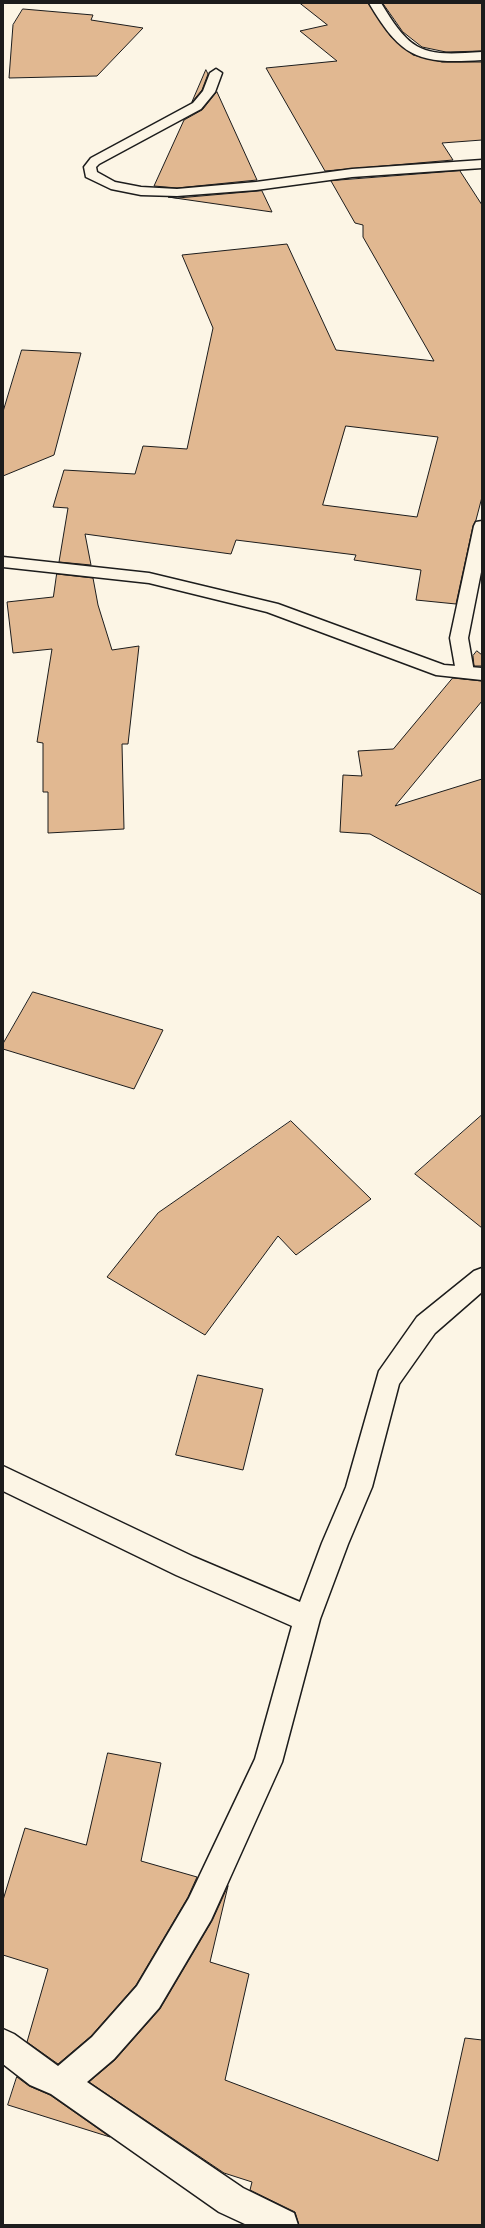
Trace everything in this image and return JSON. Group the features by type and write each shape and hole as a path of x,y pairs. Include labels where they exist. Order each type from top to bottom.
{"street":[{"path":"376,3 383,16 414,50 446,57 482,56"},
{"path":"216,73 209,92 197,106 95,161 90,167 91,174 105,184 119,187 182,192 270,186 351,173 482,164"},
{"path":"465,672 460,638 482,526"},
{"path":"3,562 149,578 272,608 442,670 482,674"},
{"path":"62,2083 103,2048 148,1997 200,1909 268,1762 307,1619 335,1543 359,1486 388,1379 426,1325 482,1278"},
{"path":"3,1478 21,1485 185,1566 307,1619"},
{"path":"3,2045 41,2074 62,2083 231,2200 282,2225"}],"building":[{"path":"300,3 368,3 391,37 413,55 442,62 482,62 482,140 442,143 453,160 325,171 266,68 337,61 300,31 327,25"},
{"path":"383,3 482,3 482,51 446,52 422,47 403,32"},
{"path":"23,9 93,15 91,20 143,28 97,76 9,78 13,25"},
{"path":"206,70 208,74 202,90 192,102"},
{"path":"217,92 257,180 177,188 154,186 184,120 202,110"},
{"path":"460,171 482,205 482,497 473,526 456,604 416,600 421,570 354,560 356,555 236,540 231,554 85,534 91,565 59,562 68,508 53,507 64,470 135,474 143,446 187,449 213,328 182,255 287,244 336,350 434,361 363,237 363,225 355,223 331,181","holes":["346,426 438,437 417,517 323,505"]},
{"path":"262,191 272,212 168,197 177,198"},
{"path":"22,350 81,353 54,455 3,476 3,412"},
{"path":"57,574 93,578 98,605 112,650 139,646 128,744 122,744 124,829 48,833 48,792 43,792 43,743 37,742 52,649 13,653 7,602 53,597"},
{"path":"477,651 482,655 482,666 474,666 473,656"},
{"path":"453,678 482,681 482,701 395,806 482,779 482,895 370,834 340,832 343,775 362,776 358,751 393,749"},
{"path":"33,992 163,1030 134,1089 3,1049 3,1044"},
{"path":"482,1115 482,1228 415,1174"},
{"path":"291,1121 371,1199 296,1255 278,1236 205,1335 107,1277 158,1213"},
{"path":"198,1375 263,1389 243,1470 176,1455"},
{"path":"108,1753 161,1763 141,1861 197,1877 188,1897 136,1985 91,2036 58,2064 27,2042 48,1969 3,1955 3,1900 25,1828 86,1845"},
{"path":"228,1886 210,1962 249,1974 225,2080 438,2161 465,2038 482,2040 482,2225 299,2225 295,2212 250,2190 252,2182 224,2173 89,2082 115,2060 160,2009 212,1921"},
{"path":"17,2077 29,2086 50,2095 110,2137 8,2105"}]}
